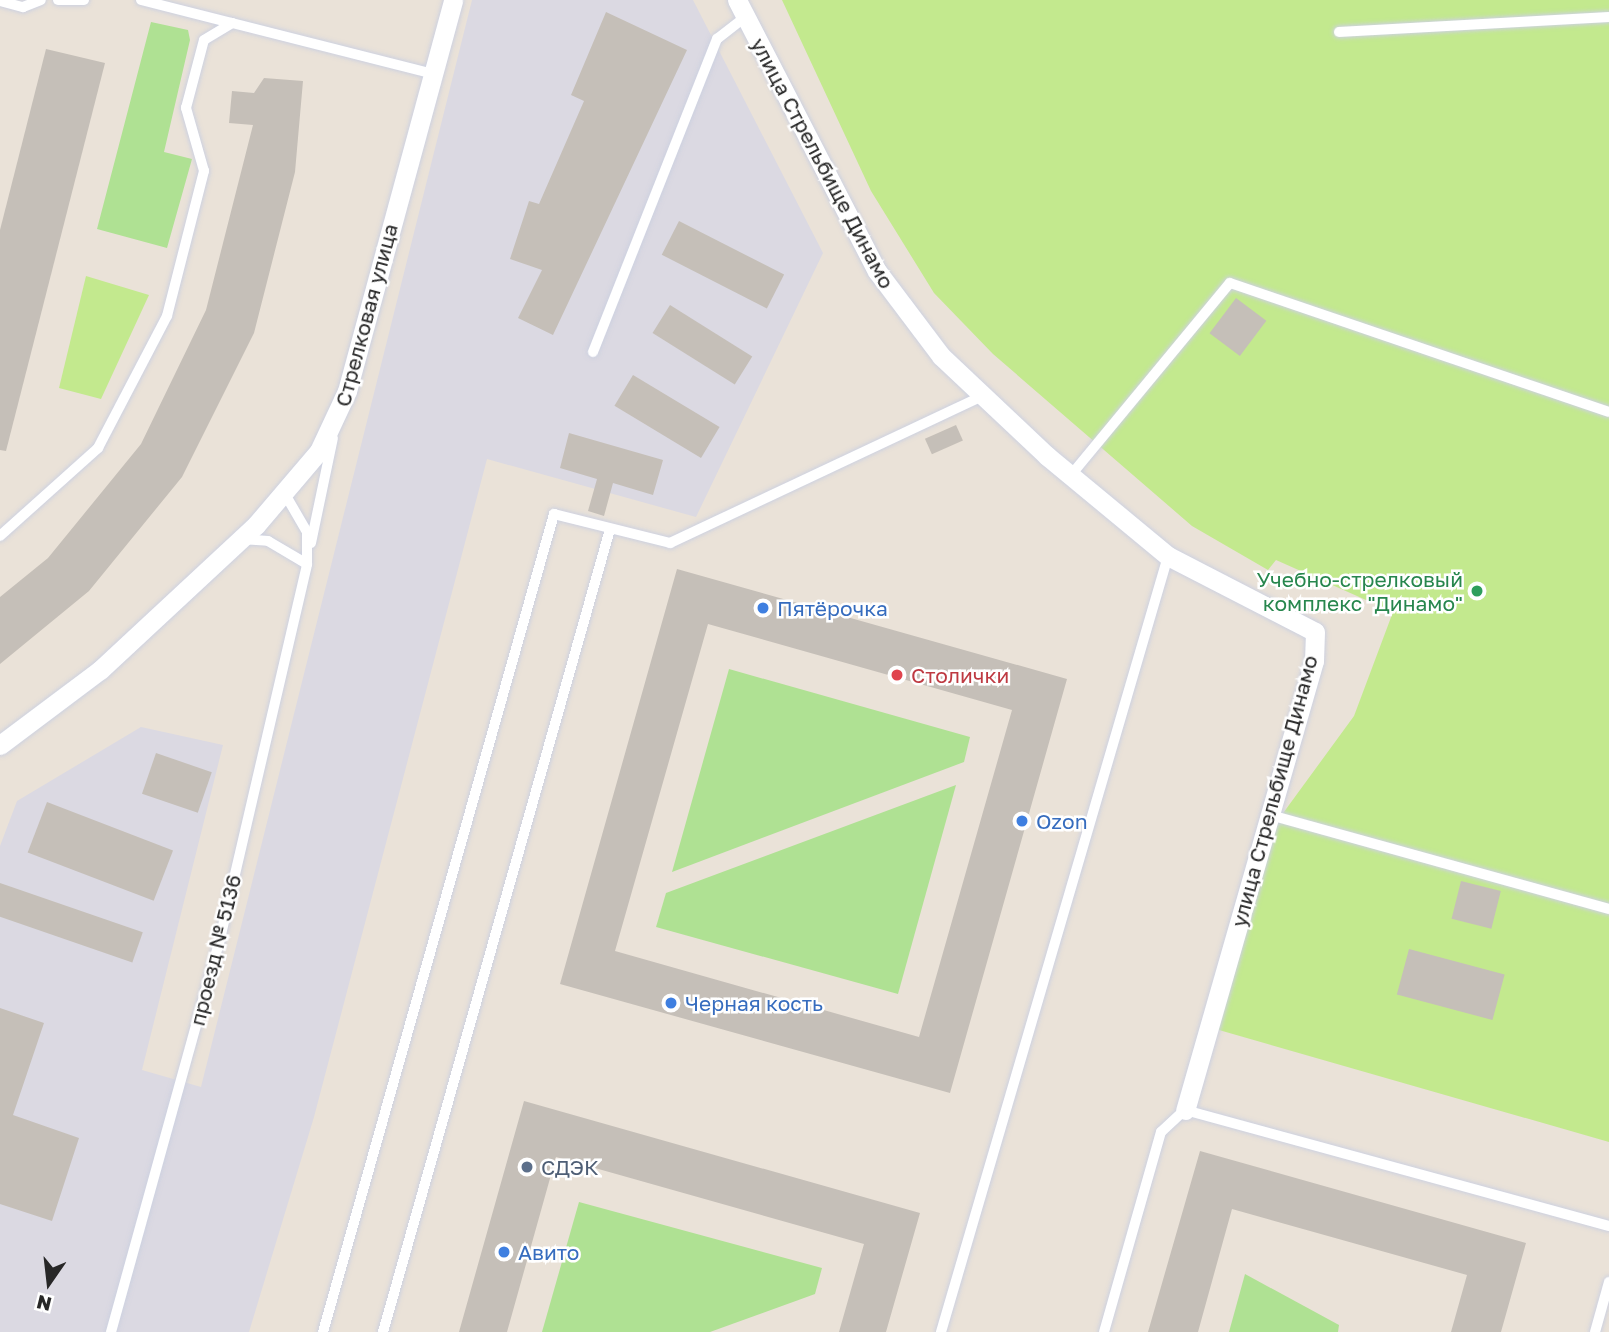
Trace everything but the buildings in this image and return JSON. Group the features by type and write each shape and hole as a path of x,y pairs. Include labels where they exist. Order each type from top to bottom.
{"street":[{"name":"Стрелковая улица","path":"0,745 100,670 240,539 285,494 337,421 453,0"},
{"name":"улица Стрельбище Динамо","path":"741,8 877,271 908,317 982,396 1168,556 1315,632 1314,662 1185,1110"}],"lane":[{"path":"0,1 23,6 41,0"},
{"path":"58,0 84,0"},
{"path":"141,0 433,74"},
{"path":"593,352 717,39 741,8"},
{"path":"1339,32 1609,17"},
{"path":"0,536 98,448 167,316 204,172 186,108 204,40 232,23"},
{"path":"1071,475 1230,283 1609,412"},
{"path":"323,1332 554,514 654,542 683,540 982,396"},
{"name":"проезд № 5136","path":"111,1332 219,943 307,564 337,421"},
{"name":"проезд № 5136","path":"285,494 307,532 307,564"},
{"path":"383,1332 610,530"},
{"path":"240,539 268,541 307,564"},
{"path":"940,1332 1168,556"},
{"path":"1270,815 1609,909"},
{"path":"1104,1332 1161,1132 1185,1110 1609,1226"},
{"path":"1595,1332 1609,1282"}],"shaded area":[{"path":"472,0 693,0 823,253 696,517 487,459 314,1117 249,1332 0,1332 0,846 17,801 141,727 223,745 142,1070 201,1087"}],"green space":[{"name":"Учебно-стрелковый комплекс \"Динамо\"","path":"782,0 1609,0 1609,1142 1205,1026 1254,853 1354,716 1393,612 1276,560 1268,570 1192,526 993,354 934,293 871,191"},
{"path":"151,22 188,30 190,40 164,152 192,159 167,248 97,229"},
{"path":"86,276 149,295 101,399 59,388"},
{"path":"729,669 970,737 964,762 672,872"},
{"path":"956,785 898,994 656,927 666,893"},
{"path":"579,1202 822,1268 815,1294 710,1332 542,1332"},
{"path":"1245,1274 1339,1325 1338,1332 1229,1332"}],"place":[{"name":"Учебно-стрелковый комплекс \"Динамо\"","path":"1477,591"},
{"name":"Пятёрочка","path":"763,608"},
{"name":"Столички","path":"897,675"},
{"name":"Ozon","path":"1022,821"},
{"name":"Черная кость","path":"671,1003"},
{"name":"СДЭК","path":"527,1167"},
{"name":"Авито","path":"504,1252"}]}
